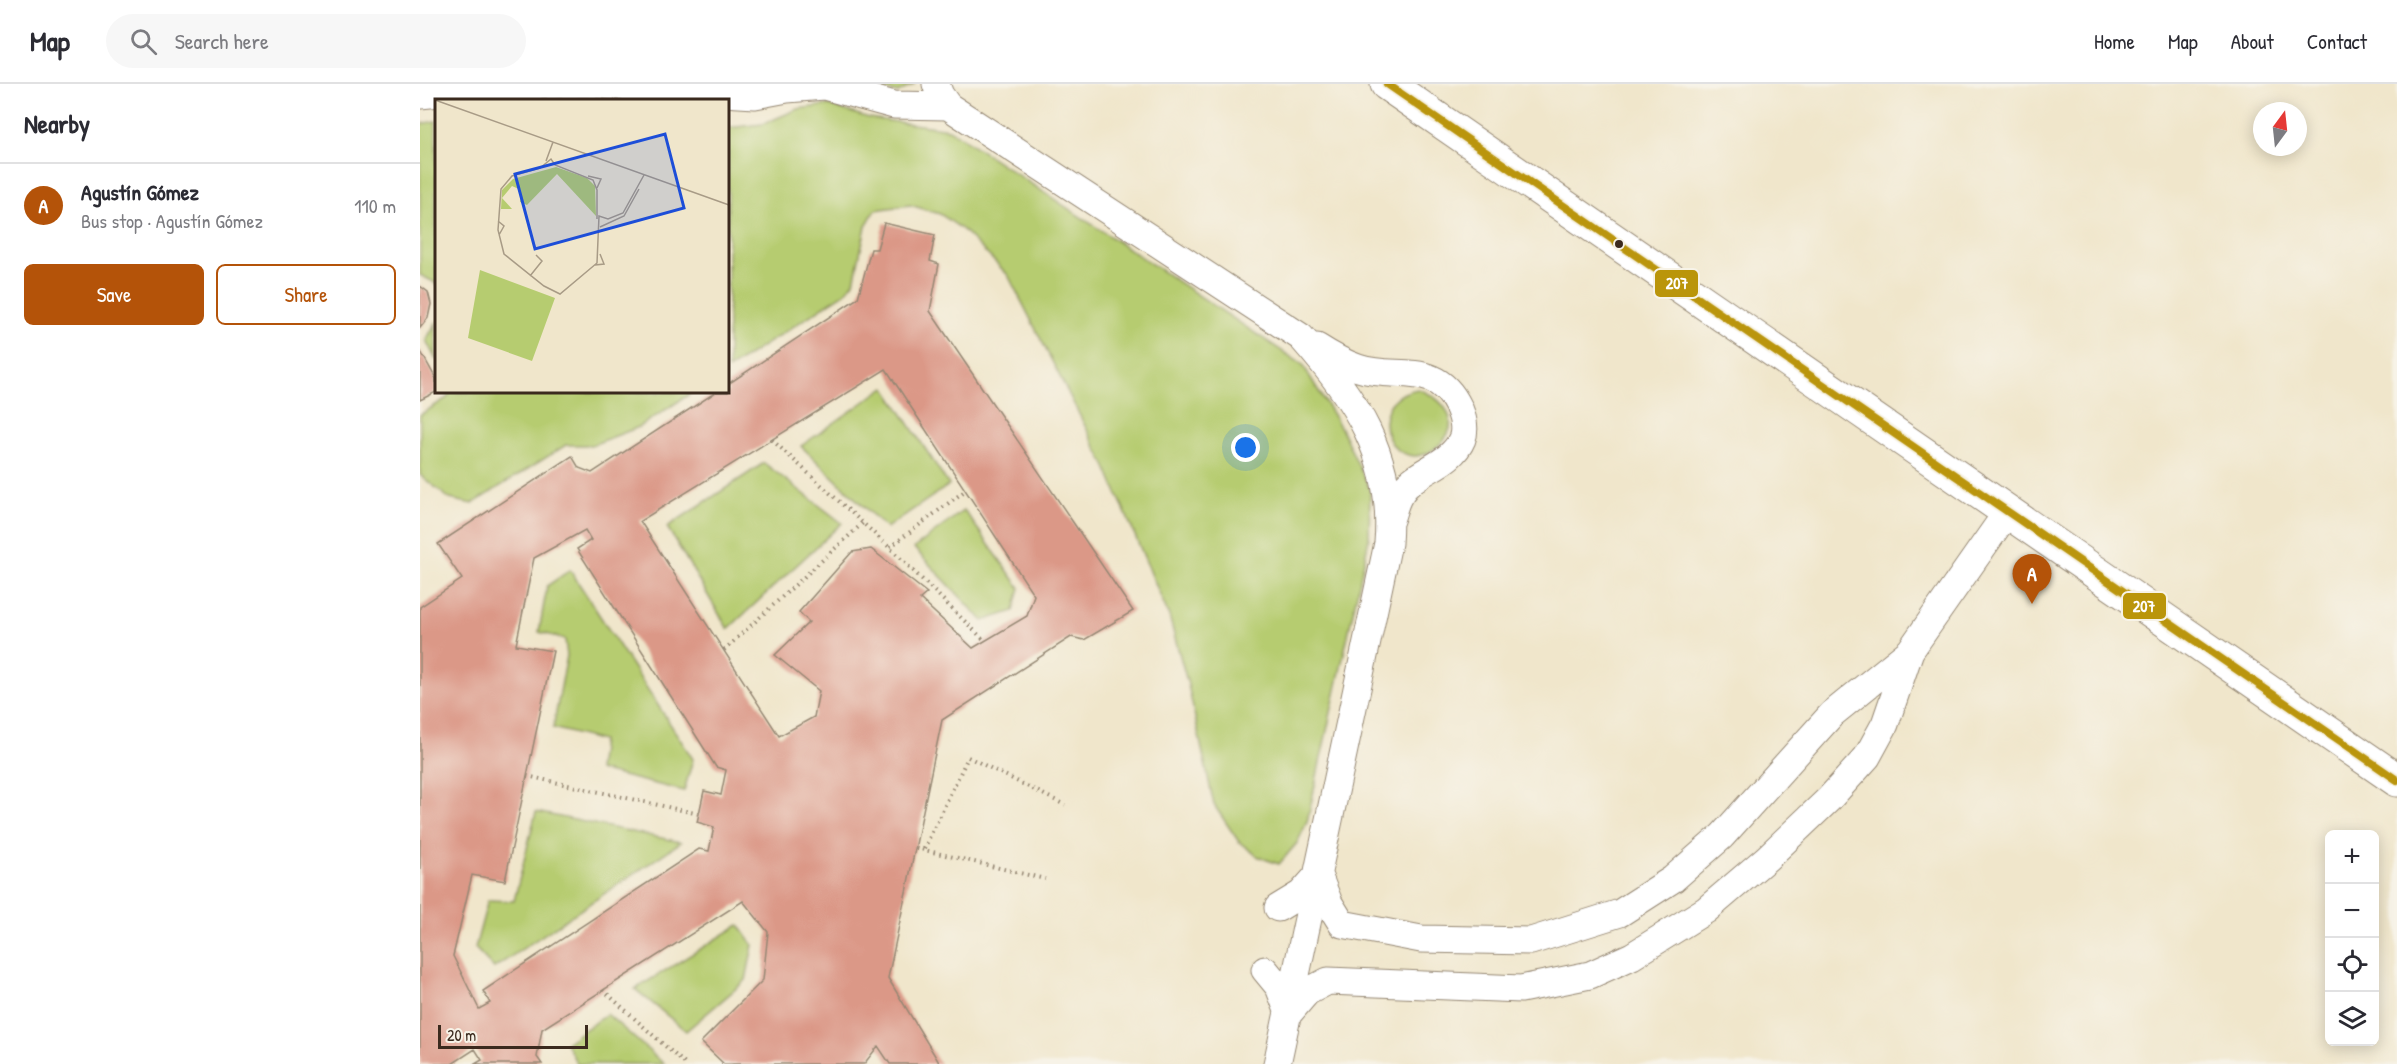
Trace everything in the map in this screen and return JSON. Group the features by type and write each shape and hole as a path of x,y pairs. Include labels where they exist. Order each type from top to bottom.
{"main road":[{"path":"1387,84 2397,780"}],"lane":[{"path":"420,95 479,89 584,84 755,95 791,86 824,86 894,105 942,95 1338,360 1359,369 1379,373 1424,375 1441,385 1455,400 1464,419 1462,439 1451,454 1415,478 1400,493 1390,520"},
{"path":"1277,1064 1388,543 1390,520 1388,492 1383,473 1360,413 1344,388 1301,337"},
{"path":"1289,1013 1307,992 1328,981 1521,989 1590,975 1632,956 1706,910 1767,858 1830,799 1867,757 1881,732 1910,651 2008,511"},
{"path":"1318,875 1329,903 1342,924 1421,939 1531,940 1620,913 1673,879 1722,836 1832,714 1910,651"},
{"path":"1278,908 1301,894 1318,875"},
{"path":"1265,970 1279,987 1289,1013"}],"path":[{"path":"772,440 864,523 984,641"},
{"path":"890,548 966,490"},
{"path":"724,650 864,523"},
{"path":"924,849 968,757 1065,805"},
{"path":"527,776 699,814"},
{"path":"916,848 1044,879"},
{"path":"603,990 685,1064"}],"green space":[{"path":"859,84 915,84 898,93"},
{"path":"828,105 869,118 949,129 1303,365 1341,428 1370,490 1369,539 1307,822 1297,843 1279,864 1259,857 1239,842 1214,805 1188,685 1169,616 1106,467 1008,275 963,230 940,214 910,205 875,210 866,226 854,282 845,293 729,368 729,128 763,124 798,109"},
{"path":"435,121 435,284 420,275 420,124"},
{"path":"435,325 435,358 426,340"},
{"path":"885,387 949,485 886,528 801,446"},
{"path":"1418,389 1442,404 1450,419 1450,427 1440,444 1423,454 1408,455 1396,448 1388,437 1385,423 1388,408 1399,396"},
{"path":"450,393 691,393 639,427 592,445 566,445 472,504 450,499 420,475 420,415 447,398"},
{"path":"764,463 842,523 728,629 667,527"},
{"path":"964,510 1020,588 1014,611 983,621 914,548"},
{"path":"570,570 693,759 684,791 598,770 602,741 553,728 567,656 565,639 539,632 547,586"},
{"path":"536,812 681,842 494,968 475,948 488,900 514,901"},
{"path":"739,925 753,945 746,980 686,1031 635,989"},
{"path":"607,1014 664,1064 577,1064 566,1043"}],"building":[{"path":"884,223 935,235 930,261 939,264 930,311 1133,611 1084,640 1071,637 942,720 888,978 940,1064 890,1064 878,1046 864,1064 724,1064 701,1042 763,980 768,932 743,901 542,1029 537,1057 542,1064 475,1064 482,1060 475,1049 452,1064 420,1064 420,607 462,579 438,544 572,456 579,468 592,473 714,393 729,393 729,383 858,298 871,249 877,249","holes":["886,369 1034,595 1027,616 973,648 920,599 927,593 871,549 852,552 799,612 809,622 775,655 819,691 814,717 779,736 640,521","585,530 591,540 577,549 716,767 726,770 721,795 704,791 697,822 714,827 709,851 699,849 483,991 490,1003 479,1009 453,956 472,875 505,881 553,651 516,645 534,558"]},
{"path":"420,286 428,292 431,304 428,318 420,328"},
{"path":"420,350 435,377 435,392 420,400"}],"transit line":[{"name":"207","path":"1387,84 2397,780"}],"place":[{"name":"Agustín Gómez","path":"2032,604"}]}
